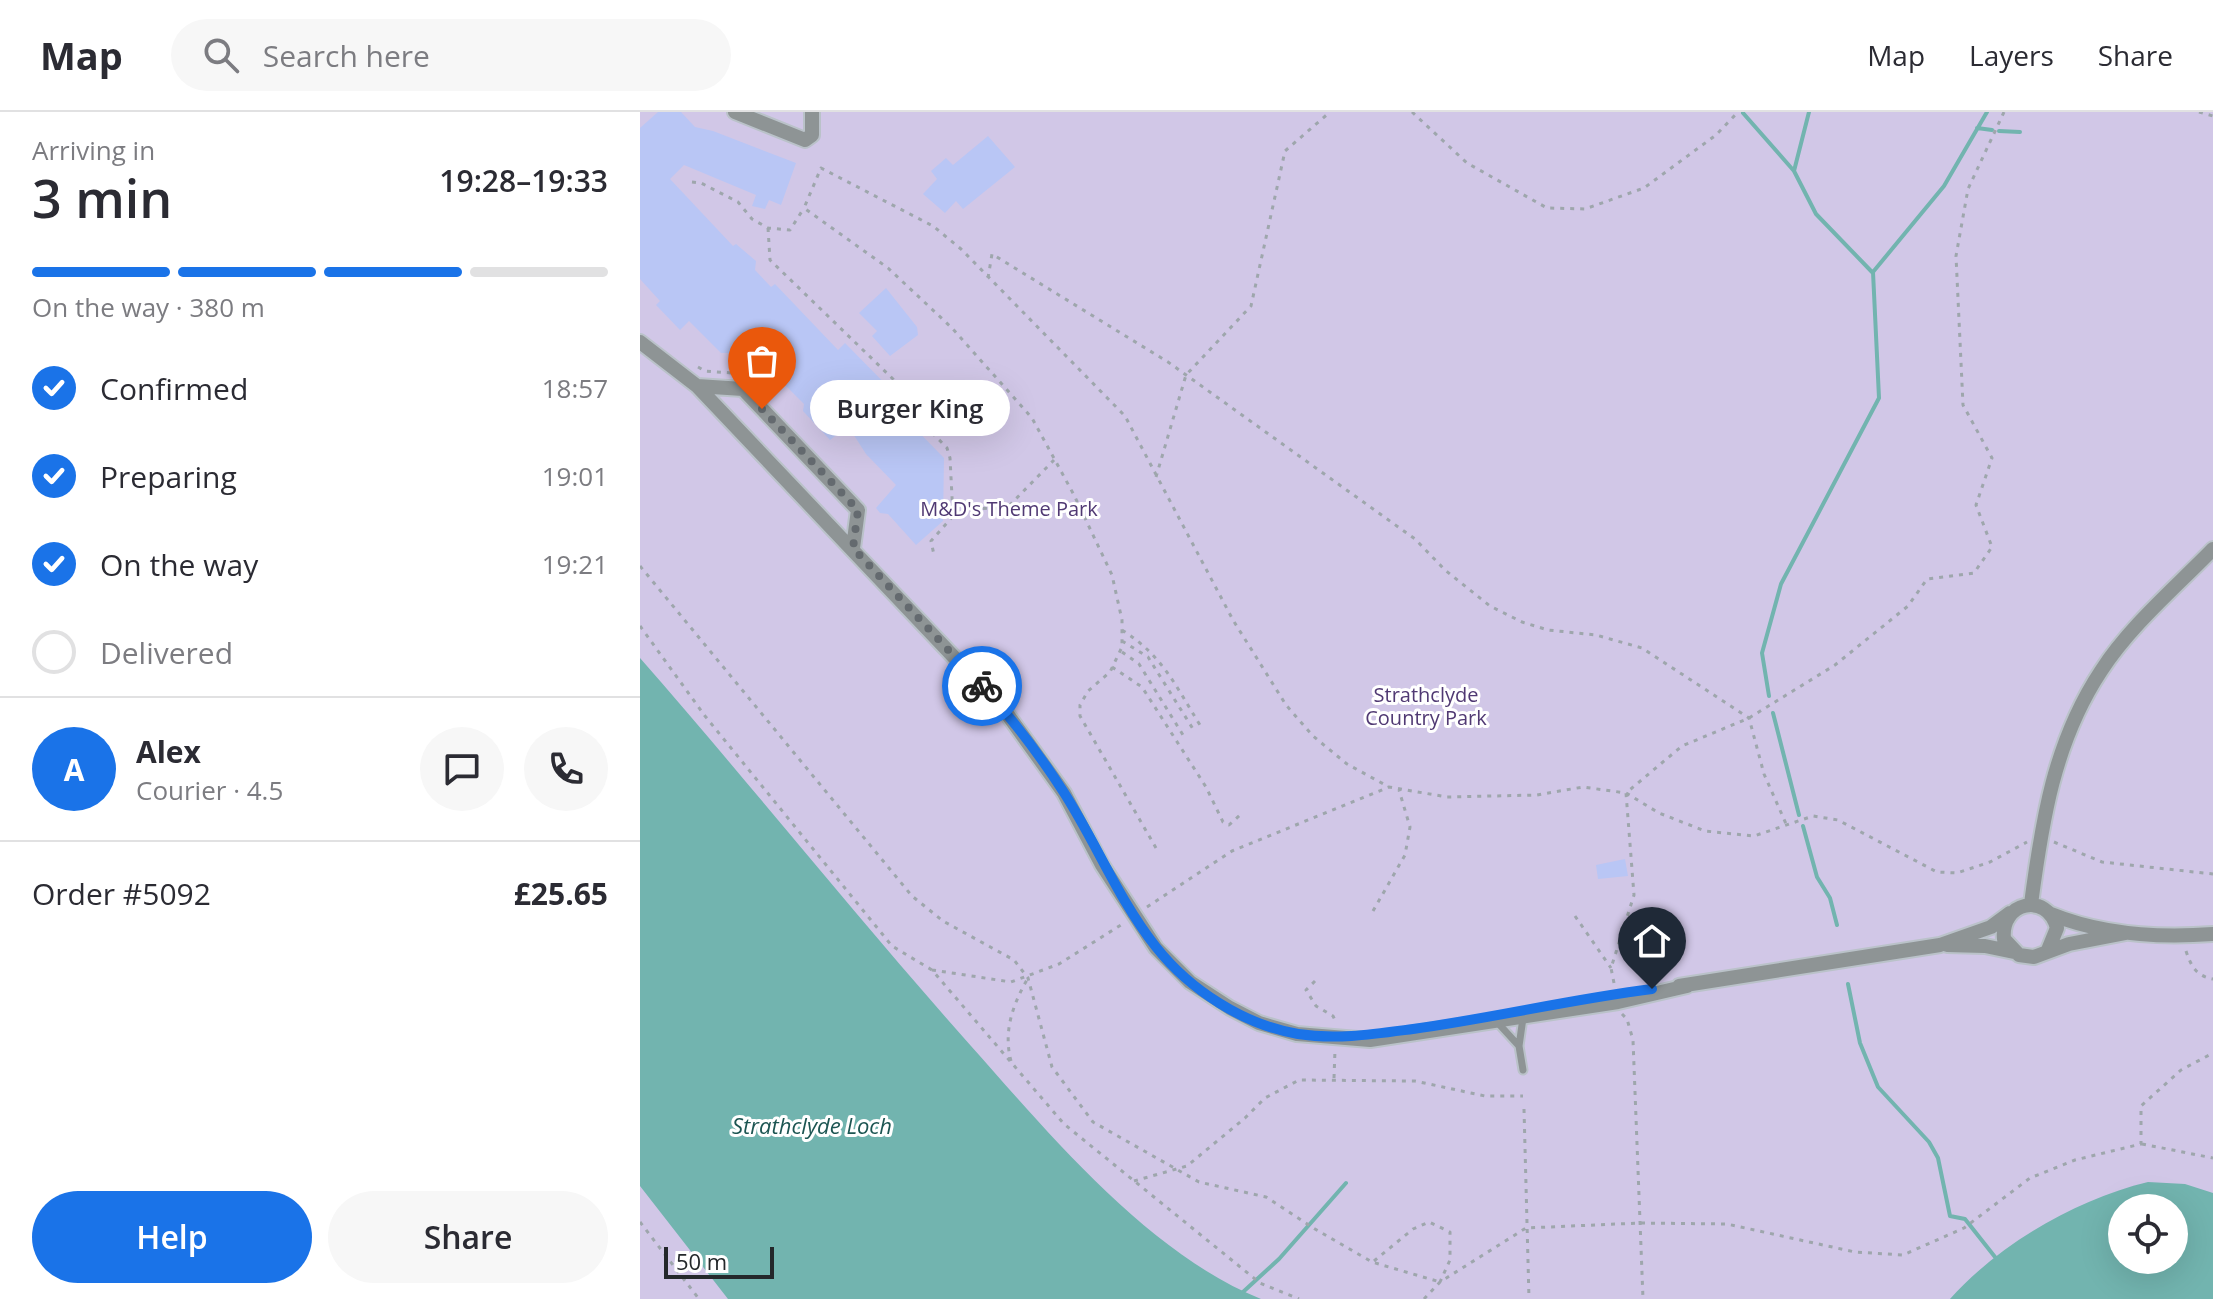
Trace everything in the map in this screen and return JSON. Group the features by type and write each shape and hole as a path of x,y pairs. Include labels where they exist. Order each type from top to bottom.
{"street":[{"path":"735,112 805,140 812,135 812,112"},
{"path":"640,342 697,386 1005,711 1064,793 1102,865 1156,948 1184,976 1230,1008 1259,1023 1284,1030 1370,1040 1523,1018 1618,1002 1687,986 1940,945 1991,927 2010,913 2031,904 2075,924 2126,933 2213,934"},
{"path":"697,386 743,389 858,510 853,548"},
{"path":"2031,904 2038,840 2049,787 2065,740 2101,670 2144,618 2213,549"},
{"path":"2010,913 2003,928 2004,939 2014,952"},
{"path":"2048,950 2057,928 2051,914"},
{"path":"1940,945 1985,946 2034,957 2048,950 2126,933"},
{"path":"1337,1037 1449,1024 1577,999 1687,986"}],"lane":[{"path":"1523,1018 1519,1046 1523,1070"},
{"path":"1497,1022 1519,1046"}],"path":[{"path":"1156,477 1186,375 1251,306 1285,151 1330,112"},
{"path":"1412,112 1467,163 1534,201 1547,208 1585,209 1644,188 1716,135 1738,112"},
{"path":"1626,793 1682,746 1749,718 1835,665 1908,606 1927,579 1974,573 1992,547 1976,505 1992,458 1963,405 1956,256 1968,189 2004,112"},
{"path":"2199,112 2213,116"},
{"path":"692,182 701,183 738,202 752,219 768,228 790,230 804,208 821,168 933,226 961,249 1125,416 1233,620 1286,705 1313,736 1347,764 1389,787 1447,797 1537,795 1583,787 1626,793 1659,813 1705,831 1754,836 1813,816 1838,820 1937,872 1957,873 2008,854 2020,843 2038,840 2054,842 2102,862 2213,874"},
{"path":"804,208 888,268 952,328 1032,418 1055,459 1112,575 1122,630 1120,651 1112,667 1088,691 1080,705 1080,716 1156,848"},
{"path":"768,228 770,260 893,379 918,418 947,448 953,516 931,541 934,555"},
{"path":"988,278 992,254 1186,375 1415,539 1445,570 1490,606 1548,630 1596,635 1642,648 1749,718 1764,774 1787,827"},
{"path":"692,364 705,371 730,371 743,389"},
{"path":"953,510 994,508 1003,512 1055,459"},
{"path":"640,566 912,896 943,921 1014,960 1028,978 1052,1067 1093,1122 1199,1182 1266,1197 1372,1262 1440,1282"},
{"path":"640,626 705,716 892,946 932,970 1064,1124 1260,1283 1299,1299"},
{"path":"1122,630 1159,659 1200,725"},
{"path":"1122,641 1148,657 1193,729"},
{"path":"1120,651 1139,664 1183,735"},
{"path":"1112,667 1142,687 1161,713 1206,787 1223,822 1229,825 1240,815"},
{"path":"932,970 1011,982 1028,978 1059,964 1232,851 1389,787"},
{"path":"1373,911 1405,855 1410,827 1398,788"},
{"path":"1611,968 1634,895 1626,793"},
{"path":"1575,916 1611,968 1615,988"},
{"path":"2185,935 2191,966 2203,977 2213,979"},
{"path":"1011,1062 1008,1033 1013,1005 1028,978"},
{"path":"1315,981 1306,990 1316,1006 1333,1016 1337,1037 1334,1078"},
{"path":"1619,1010 1627,1019 1633,1040 1643,1299"},
{"path":"2141,1144 2141,1106 2181,1070 2213,1053"},
{"path":"1134,1181 1179,1170 1222,1138 1265,1098 1299,1080 1415,1081 1485,1096 1523,1096"},
{"path":"1524,1109 1529,1299"},
{"path":"1424,1299 1440,1282 1526,1228 1640,1223 1727,1224 1855,1252 1903,1255 1964,1228 2030,1178 2075,1160 2141,1144 2213,1158"},
{"path":"640,1222 699,1299"},
{"path":"1372,1262 1413,1229 1429,1222 1450,1232 1450,1260 1440,1282"}],"green space":[{"name":"Strathclyde Country Park","path":"640,112 2213,112 2213,1299 640,1299"}],"water":[{"name":"Strathclyde Loch","path":"640,658 929,998 1068,1154 1141,1223 1180,1253 1220,1279 1261,1299 728,1299 640,1186"},
{"path":"2148,1182 2185,1184 2213,1193 2213,1299 1950,1299 2015,1242 2067,1212 2108,1195 2108,1274 2188,1274 2188,1194 2110,1194"}],"building":[{"path":"658,112 681,112 695,127 796,163 781,205 769,200 765,209 752,206 756,195 684,165 670,179 733,246 736,244 756,261 755,270 771,287 775,284 838,350 845,343 907,406 900,413 944,458 943,521 916,545 888,514 880,513 876,508 896,485 866,454 848,426 830,440 803,411 804,404 773,373 777,369 762,353 721,353 689,321 680,330 656,305 660,301 640,279 640,128"},
{"path":"988,136 1015,167 963,209 956,201 945,213 923,194 937,179 931,171 946,158 953,165"},
{"path":"886,288 917,327 918,335 890,356 872,336 877,331 859,313"},
{"path":"1625,859 1628,876 1598,879 1596,865"}],"waterway":[{"path":"1809,112 1794,171 1816,214 1872,272"},
{"path":"1769,696 1762,653 1781,584 1879,398 1873,272 1944,186 1987,112"},
{"path":"1743,113 1794,171"},
{"path":"1977,128 1992,130"},
{"path":"1999,131 2020,132"},
{"path":"1773,713 1799,815"},
{"path":"1803,826 1817,877 1830,898 1837,925"},
{"path":"1848,984 1860,1043 1878,1087 1929,1142 1938,1158 1950,1216 1965,1219 1995,1257"},
{"path":"1243,1292 1279,1259 1346,1183"}],"way so far":[{"path":"762,409 858,510 853,548 982,686"}],"place":[{"name":"Burger King","path":"762,409"}],"route":[{"path":"982,686 1005,711 1064,793 1102,865 1156,948 1190,982 1259,1023 1297,1034 1338,1038 1449,1024 1577,999 1652,989"}],"park label":[{"name":"M&D's Theme Park","path":"1009,508"}]}
